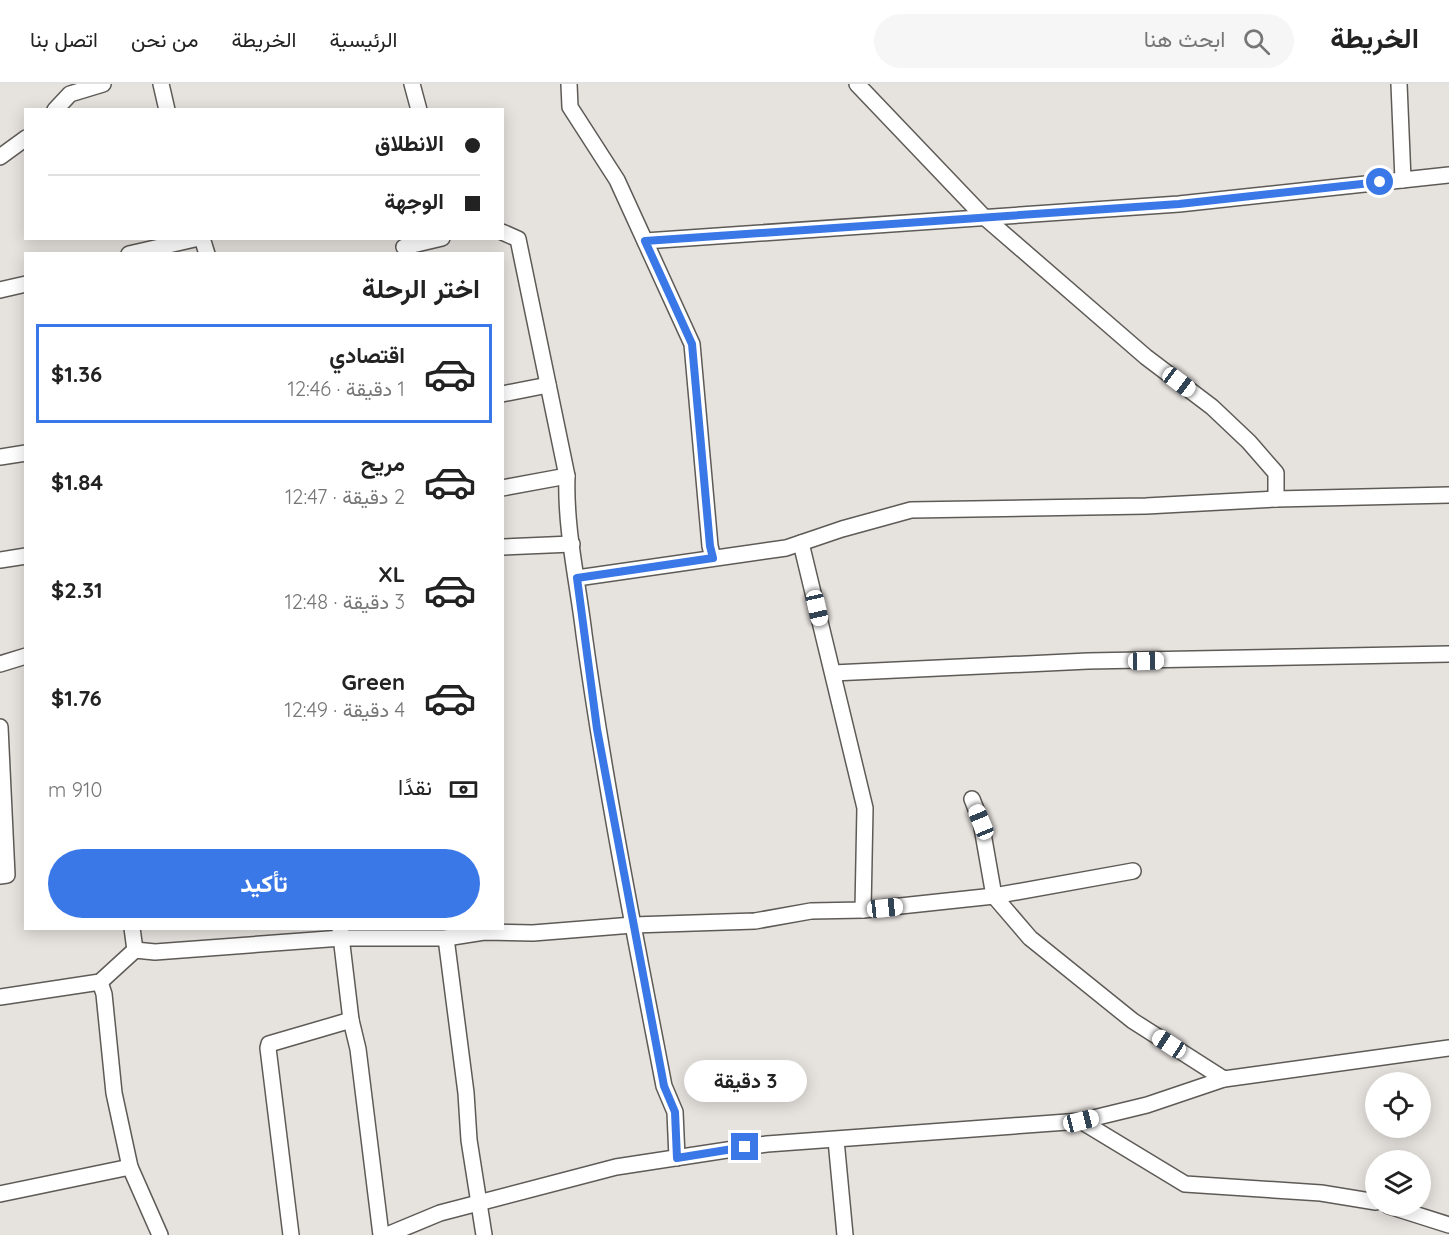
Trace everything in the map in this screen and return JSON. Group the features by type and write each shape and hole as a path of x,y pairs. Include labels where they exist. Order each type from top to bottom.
{"street":[{"path":"57,108 70,94 103,84"},
{"path":"160,84 166,108"},
{"path":"412,84 418,108"},
{"path":"569,84 570,107 617,180 692,344 710,546 713,558"},
{"path":"857,84 986,217 1146,357 1212,407 1250,442 1276,473 1276,499"},
{"path":"1399,84 1403,180"},
{"path":"0,157 24,139"},
{"path":"645,241 1179,204 1449,175"},
{"path":"504,233 518,239 567,476 566,493 572,544 597,729 664,1086 675,1112 677,1158"},
{"path":"138,252 192,240"},
{"path":"402,246 432,240"},
{"path":"0,290 24,284"},
{"path":"504,394 548,385"},
{"path":"0,457 24,453"},
{"path":"504,488 567,476"},
{"path":"577,578 786,548 842,529 911,510 1146,506 1276,499 1449,495"},
{"path":"801,543 865,808 863,910"},
{"path":"504,547 572,544"},
{"path":"0,560 24,556"},
{"path":"832,673 1088,661 1449,654"},
{"path":"0,664 24,657"},
{"path":"0,727 7,875 0,876"},
{"path":"972,799 981,822 994,896 1030,938 1133,1021 1224,1079"},
{"path":"0,997 100,982 135,950 155,952 341,933 446,938 484,932 533,933 633,925 754,921 811,911 863,910 994,896 1133,871"},
{"path":"132,930 135,950"},
{"path":"341,933 381,1235"},
{"path":"446,938 466,1094 469,1140 484,1235"},
{"path":"100,982 104,994 114,1094 130,1167 160,1235"},
{"path":"291,1235 269,1044 351,1020"},
{"path":"387,1235 440,1213 616,1167 767,1144 1081,1121 1147,1105 1224,1079 1449,1048"},
{"path":"1081,1121 1185,1185 1321,1193 1365,1200"},
{"path":"836,1140 845,1235"},
{"path":"0,1194 130,1167"},
{"path":"1421,1216 1449,1225"}],"route":[{"path":"745,1147 677,1158 675,1112 664,1086 597,729 577,578 713,558 710,546 692,344 645,241 1179,204 1380,182"}]}
